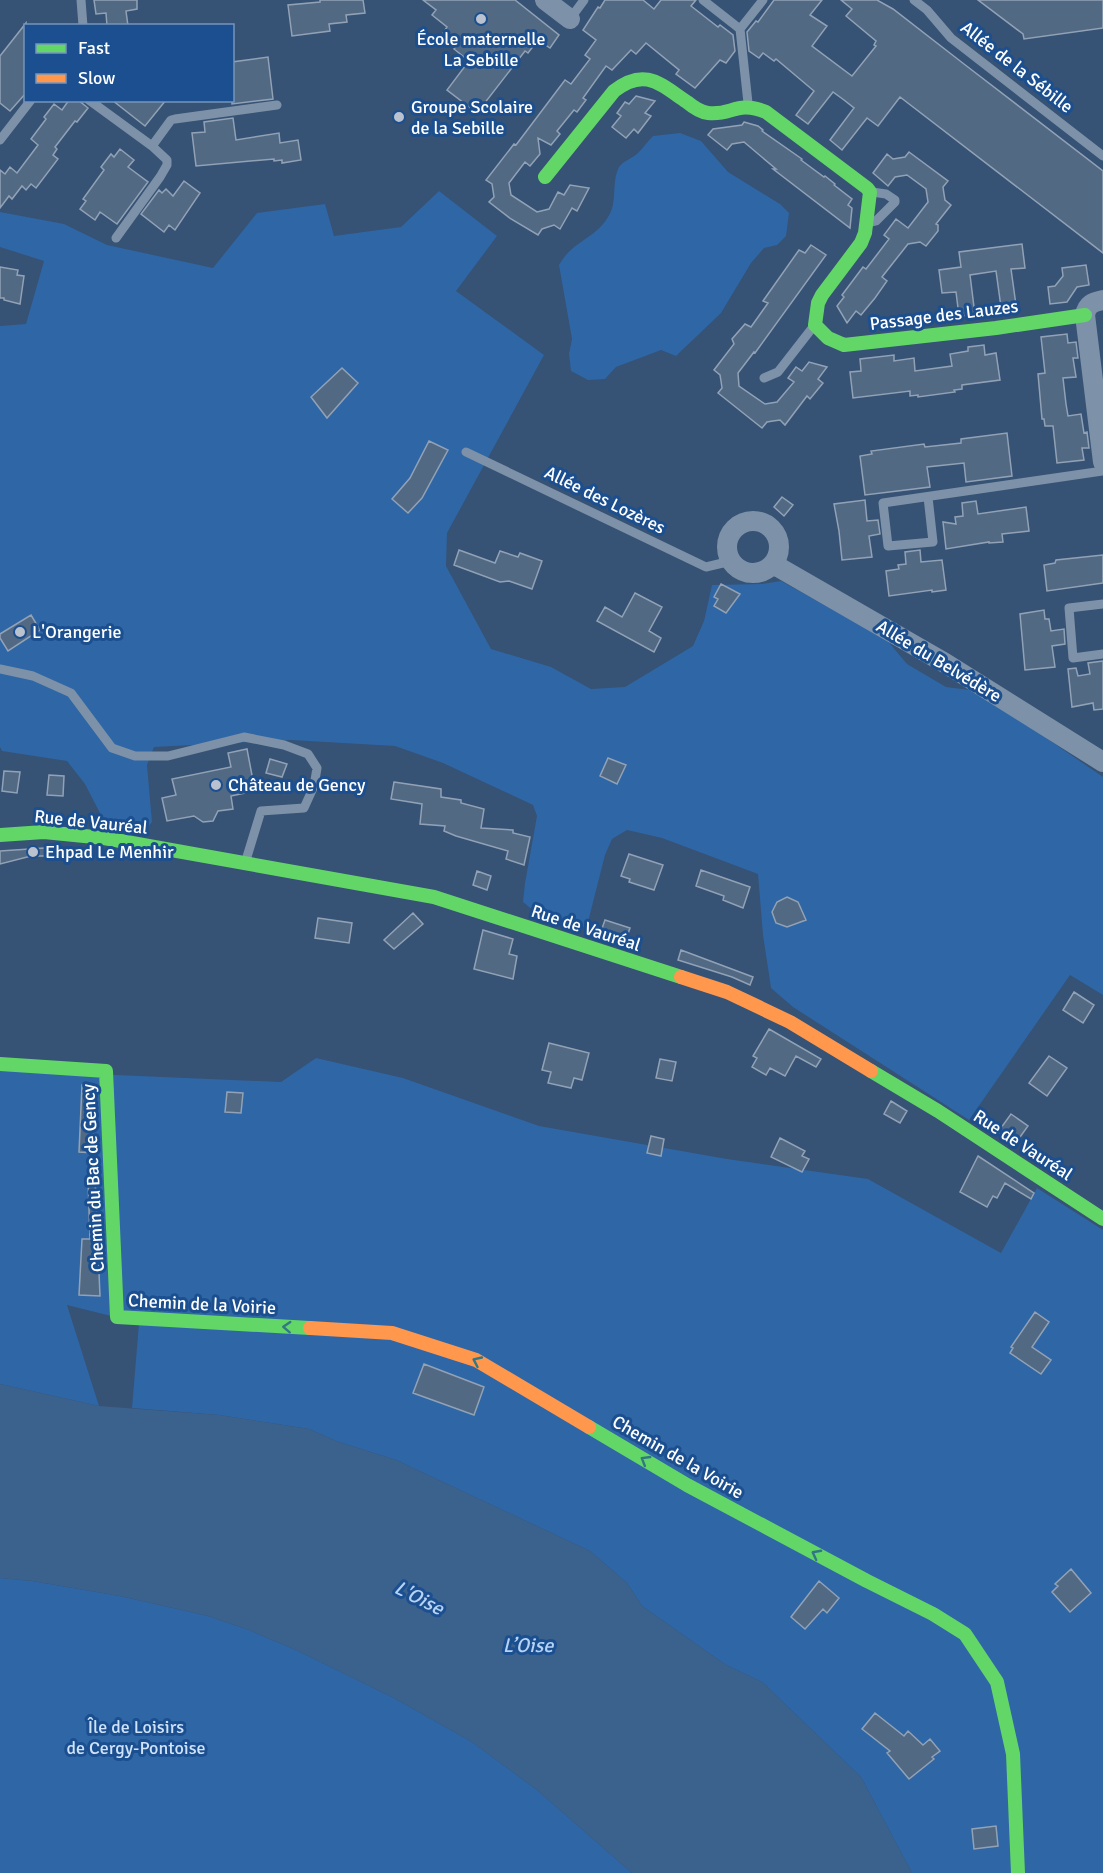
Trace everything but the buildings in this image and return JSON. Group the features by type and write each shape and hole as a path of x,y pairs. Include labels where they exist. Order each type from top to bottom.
{"street":[{"path":"545,0 570,19"},
{"path":"545,177 624,82 632,79 657,82 706,113 748,106 766,112 870,192 865,233 861,243 822,295 818,303 814,325"},
{"path":"1103,300 1094,301 1089,305 1085,315 1103,462"},
{"name":"Passage des Lauzes","path":"814,325 827,339 844,345 996,328 1085,315"},
{"path":"744,522 761,522 768,526 778,540 779,548 773,564 763,572 742,571 731,561 727,541 736,526 744,522"},
{"name":"Allée du Belvédère","path":"773,564 945,663 1103,762"},
{"name":"Rue de Vauréal","path":"0,835 44,832 104,838 434,897 727,992 790,1022 938,1112 1103,1219"},
{"name":"Chemin du Bac de Gency","path":"0,1064 106,1071 117,1317"},
{"name":"Chemin de la Voirie","path":"117,1317 392,1333 476,1360 687,1485 933,1614 965,1634 997,1682 1013,1754 1018,1873"}],"lane":[{"path":"81,0 83,24"},
{"path":"570,19 584,0"},
{"path":"703,0 740,29"},
{"path":"748,106 740,29 763,0"},
{"name":"Allée de la Sébille","path":"914,0 927,10 951,38 1103,156"},
{"path":"0,140 29,102"},
{"path":"92,102 153,146 166,160 167,165 117,238"},
{"path":"153,146 167,125 175,119 278,105"},
{"path":"867,221 876,221 895,202 886,194 870,192"},
{"path":"764,378 778,372 814,325"},
{"name":"Allée des Lozères","path":"466,452 706,567 731,561"},
{"path":"928,497 933,542 888,546 883,502 1103,471"},
{"path":"1103,604 1069,608 1073,658 1103,654"},
{"path":"0,669 33,676 71,693 112,748 135,756 168,756 244,737 284,745 308,754 317,768 314,786 304,808 261,811 249,844 245,864"}],"green space":[{"path":"680,133 701,141 728,172 780,204 789,213 786,236 777,245 764,248 751,263 721,313 676,356 661,350 616,367 605,379 588,380 571,371 569,354 572,339 559,265 571,250 596,231 608,217 613,205 615,179 619,167 638,153 653,136"},
{"path":"439,191 497,236 456,291 544,355 447,533 446,566 491,649 551,667 591,689 625,687 693,646 704,621 712,585 762,584 781,581 886,639 907,664 946,687 978,691 1103,777 1103,995 1070,975 969,1120 793,1007 771,988 763,935 758,874 662,838 627,830 612,839 605,855 589,918 585,926 578,929 535,912 523,902 537,816 533,805 443,763 395,746 291,740 154,747 147,765 152,822 146,829 111,823 103,819 85,784 67,761 2,751 0,747 0,326 26,324 44,261 0,247 0,212 64,224 107,245 213,268 257,213 325,204 334,236 401,227"},
{"path":"316,1058 403,1078 539,1126 727,1159 868,1179 1001,1253 1037,1188 1103,1230 1103,1873 912,1873 861,1777 762,1682 726,1665 642,1606 627,1583 590,1551 396,1460 336,1441 309,1429 219,1415 132,1408 139,1323 67,1305 99,1406 0,1384 0,1070 281,1082"},
{"name":"Île de Loisirs de Cergy-Pontoise","path":"0,1578 120,1596 208,1616 296,1650 394,1698 472,1742 537,1790 632,1873 0,1873"}],"water":[{"name":"L’Oise","path":"0,1384 99,1406 219,1415 309,1429 336,1441 396,1460 590,1551 627,1583 642,1606 726,1665 762,1682 861,1777 912,1873 632,1873 537,1790 472,1742 394,1698 296,1650 208,1616 120,1596 0,1578"}],"traffic: fast":[{"path":"545,177 614,91 635,80 652,81 705,112 716,113 741,108 766,112 870,192 865,233 861,243 818,303 815,325 828,338 844,345 996,328 1085,315"},
{"path":"0,835 44,832 104,838 434,897 681,977"},
{"path":"0,1064 106,1071 117,1317 310,1328"},
{"path":"871,1071 938,1111 1103,1219"},
{"path":"589,1427 687,1485 933,1614 965,1634 997,1682 1013,1754 1018,1873"}],"traffic: slow":[{"path":"681,977 727,992 790,1022 871,1071"},
{"path":"310,1328 392,1333 476,1360 589,1427"}],"place":[{"name":"École maternelle La Sebille","path":"481,19"},
{"name":"Groupe Scolaire de la Sebille","path":"399,117"},
{"name":"L'Orangerie","path":"20,632"},
{"name":"Château de Gency","path":"216,785"},
{"name":"Ehpad Le Menhir","path":"33,852"}],"water label":[{"name":"L'Oise","path":"419,1598"}]}
